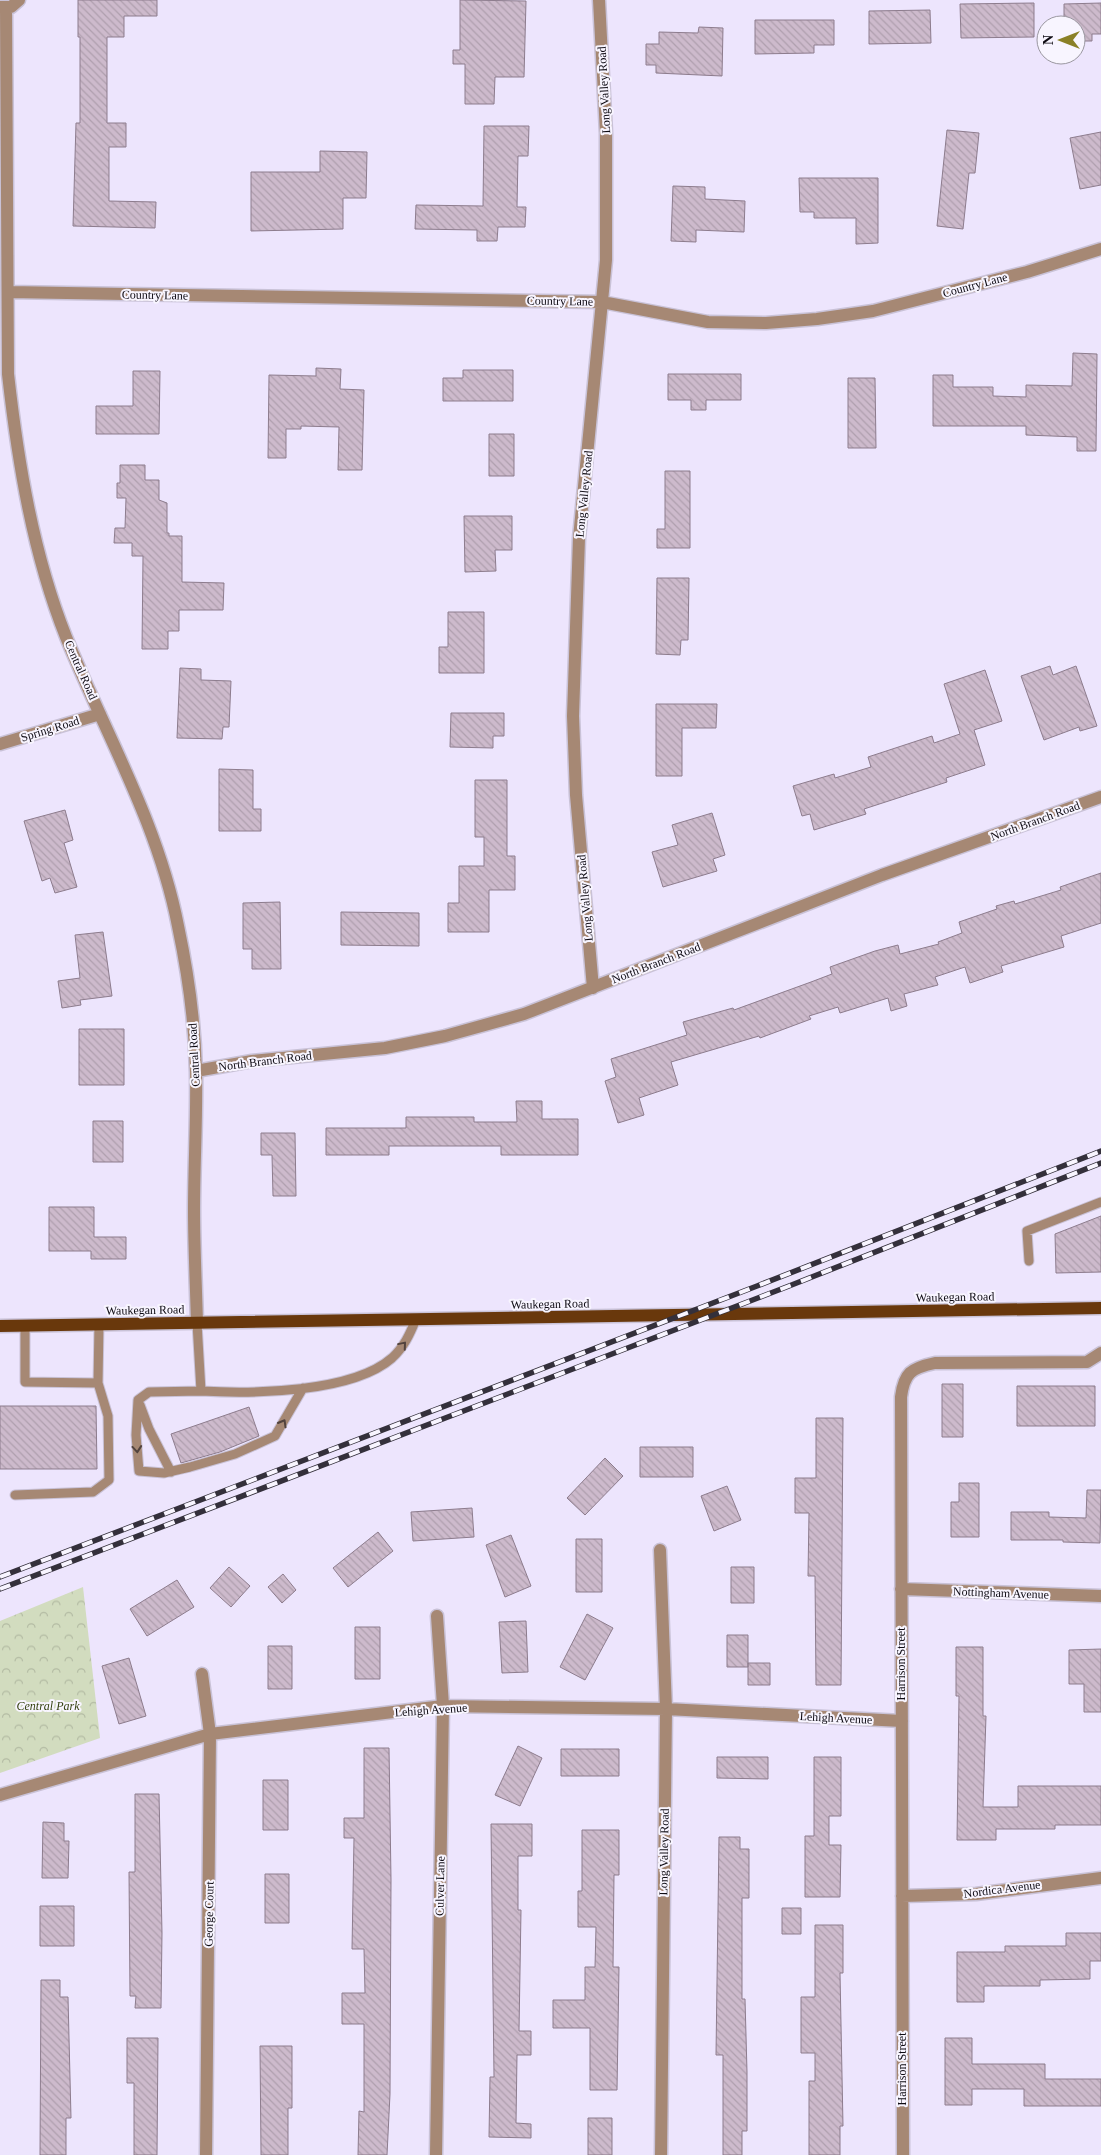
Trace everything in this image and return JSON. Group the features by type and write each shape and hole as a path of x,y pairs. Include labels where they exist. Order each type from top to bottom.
{"main road":[{"name":"Waukegan Road","path":"0,1326 1101,1308"}],"street":[{"name":"Central Road","path":"19,0 3,7 9,292 8,374 22,476 48,583 66,636 148,825 178,925 191,1010 196,1071 194,1210 197,1323"},
{"name":"Long Valley Road","path":"593,988 576,795 573,716 579,538 606,260 606,132 599,0"},
{"name":"Country Lane","path":"9,292 602,302 708,322 766,323 817,319 873,311 1027,272 1101,248"},
{"name":"Spring Road","path":"0,744 100,714"},
{"name":"North Branch Road","path":"196,1071 252,1061 385,1048 445,1036 524,1014 882,875 1101,797"},
{"name":"Harrison Street","path":"903,2155 902,1382 910,1372 921,1366 935,1363 1088,1362 1101,1353"},
{"name":"Long Valley Road","path":"660,1550 666,1709 662,2155"},
{"name":"Nottingham Avenue","path":"901,1589 1101,1596"},
{"name":"Culver Lane","path":"436,2155 443,1706 437,1616"},
{"name":"George Court","path":"202,1674 210,1734 206,2155"},
{"name":"Lehigh Avenue","path":"0,1795 210,1734 443,1706 666,1709 902,1721"},
{"name":"Nordica Avenue","path":"902,1896 976,1894 1101,1878"}],"lane":[{"path":"1029,1261 1027,1231 1101,1202"},
{"path":"138,1400 149,1392 200,1391 233,1393 303,1388 366,1375 392,1358 408,1339 416,1319"},
{"path":"197,1323 200,1391"},
{"path":"15,1495 92,1492 109,1480 108,1416 98,1383 99,1324"},
{"path":"25,1325 25,1382 98,1383"},
{"path":"138,1400 136,1435 139,1471 164,1473 235,1454 276,1436 303,1388"},
{"path":"138,1400 149,1429 171,1472"}],"green space":[{"name":"Central Park","path":"83,1587 100,1738 0,1773 0,1621"}],"building":[{"path":"78,0 157,0 157,16 124,16 124,37 107,37 107,123 126,123 126,147 109,147 109,201 156,202 155,228 73,226 76,123 80,123"},
{"path":"460,0 526,1 524,77 495,77 494,104 465,104 465,64 453,64 453,50 460,50"},
{"path":"1034,3 1034,37 961,38 960,4"},
{"path":"1101,3 1101,34 1092,34 1092,41 1086,41 1086,15 1064,15 1064,4"},
{"path":"930,10 931,43 869,44 869,11"},
{"path":"755,20 834,20 834,45 814,45 814,53 755,54"},
{"path":"699,27 723,28 722,76 656,73 656,65 646,65 646,44 659,44 659,32 698,33"},
{"path":"484,126 529,126 528,156 518,156 517,207 526,207 525,227 498,227 497,241 477,241 477,230 415,229 416,205 483,206"},
{"path":"947,130 979,133 975,173 969,173 963,229 937,226"},
{"path":"1101,132 1101,185 1080,189 1070,138"},
{"path":"320,151 367,152 366,198 343,198 343,229 251,231 251,172 320,172"},
{"path":"799,178 878,178 878,243 856,244 856,218 814,218 814,212 800,212"},
{"path":"673,186 705,187 705,199 745,201 744,232 696,230 696,242 671,241"},
{"path":"1073,353 1097,354 1096,451 1077,451 1077,437 1026,435 1026,426 933,426 933,375 953,375 953,387 993,387 993,396 1026,397 1026,385 1072,386"},
{"path":"316,368 341,369 340,389 364,390 362,470 338,470 339,427 301,426 301,429 286,429 286,458 268,458 269,375 316,376"},
{"path":"463,370 513,370 513,401 443,401 443,378 463,378"},
{"path":"133,371 160,371 159,434 96,434 96,406 133,406"},
{"path":"668,374 741,374 741,400 706,400 706,410 691,410 691,400 668,400"},
{"path":"848,378 875,378 876,448 848,448"},
{"path":"489,434 514,434 514,476 489,476"},
{"path":"120,465 145,465 145,480 159,480 159,500 167,503 167,533 169,533 169,536 182,536 182,582 224,583 223,610 179,610 179,631 168,631 168,649 142,649 143,556 132,556 132,543 114,543 115,528 125,528 126,498 117,498 117,483 120,483"},
{"path":"665,471 690,471 690,548 657,548 657,529 665,529"},
{"path":"464,516 512,516 512,550 495,550 496,571 465,572"},
{"path":"657,578 689,578 688,640 681,640 680,655 656,654"},
{"path":"448,612 484,612 484,673 439,673 439,647 448,647"},
{"path":"1050,666 1053,675 1076,666 1097,726 1080,731 1079,727 1044,740 1021,676"},
{"path":"180,668 201,669 201,680 231,681 229,727 223,727 222,739 177,738"},
{"path":"985,670 1002,721 974,730 985,765 946,778 947,782 864,809 866,814 814,830 810,814 802,816 793,786 834,774 835,778 871,767 868,757 932,736 934,743 960,734 944,684"},
{"path":"656,704 717,704 716,728 682,728 682,776 656,776"},
{"path":"451,713 504,713 504,736 493,736 493,748 450,747"},
{"path":"219,769 253,770 253,809 261,809 261,831 219,831"},
{"path":"475,780 507,780 507,856 515,856 515,890 489,890 489,932 448,932 448,903 459,903 459,866 484,866 484,837 475,837"},
{"path":"65,810 73,840 64,843 77,887 55,893 50,878 42,881 24,821"},
{"path":"712,813 725,855 713,859 717,871 663,887 652,852 678,845 672,825"},
{"path":"1101,873 1101,923 1061,936 1064,947 1001,966 1003,972 970,983 965,967 935,977 938,985 904,994 907,1006 891,1011 888,998 840,1013 838,1007 809,1016 811,1019 760,1038 759,1036 671,1062 678,1085 639,1098 644,1115 618,1123 605,1081 616,1077 611,1059 687,1035 683,1022 733,1008 734,1010 811,982 832,974 830,967 875,951 898,945 900,954 939,944 938,942 962,933 959,922 997,909 996,906 1014,901 1015,904 1061,890 1060,887"},
{"path":"280,902 281,969 252,969 252,949 243,949 243,903"},
{"path":"341,912 419,913 419,946 341,945"},
{"path":"103,932 112,996 80,1000 81,1005 62,1008 58,981 80,978 75,935"},
{"path":"79,1029 124,1029 124,1085 79,1085"},
{"path":"516,1101 542,1101 542,1119 578,1119 578,1155 501,1155 501,1146 389,1146 389,1155 326,1155 326,1128 406,1128 406,1117 474,1117 474,1122 517,1122"},
{"path":"93,1121 123,1121 123,1162 93,1162"},
{"path":"261,1133 295,1133 296,1196 273,1196 272,1155 261,1155"},
{"path":"49,1207 94,1207 94,1237 126,1237 126,1259 91,1259 91,1251 49,1251"},
{"path":"1101,1216 1101,1272 1056,1273 1055,1234"},
{"path":"942,1384 963,1384 963,1437 942,1437"},
{"path":"1017,1386 1095,1386 1095,1426 1017,1426"},
{"path":"0,1406 96,1406 97,1469 0,1469"},
{"path":"249,1407 259,1436 220,1452 181,1463 171,1434"},
{"path":"816,1418 843,1418 841,1685 816,1685 815,1576 808,1576 809,1513 795,1513 795,1478 816,1478"},
{"path":"640,1447 693,1447 693,1477 640,1477"},
{"path":"605,1458 623,1476 585,1515 567,1498"},
{"path":"959,1483 979,1483 979,1537 951,1537 951,1502 959,1502"},
{"path":"727,1486 741,1520 714,1531 701,1496"},
{"path":"1087,1490 1101,1490 1100,1543 1063,1542 1063,1540 1011,1540 1011,1512 1049,1512 1049,1517 1086,1518"},
{"path":"472,1508 474,1537 413,1541 411,1512"},
{"path":"378,1532 393,1551 348,1587 333,1568"},
{"path":"511,1535 531,1586 505,1597 486,1545"},
{"path":"576,1539 602,1539 602,1592 576,1592"},
{"path":"229,1567 250,1586 231,1607 210,1588"},
{"path":"731,1567 754,1567 754,1603 731,1603"},
{"path":"283,1574 296,1590 282,1603 268,1587"},
{"path":"177,1580 194,1607 147,1636 130,1609"},
{"path":"587,1614 613,1628 585,1680 560,1667"},
{"path":"526,1621 528,1672 502,1673 499,1622"},
{"path":"355,1627 380,1627 380,1679 355,1679"},
{"path":"727,1635 748,1635 748,1667 727,1667"},
{"path":"268,1646 292,1646 292,1689 268,1689"},
{"path":"956,1647 983,1647 983,1716 986,1716 983,1807 1018,1807 1018,1786 1101,1786 1101,1825 1055,1825 1055,1829 996,1829 996,1840 957,1840 959,1696 956,1696"},
{"path":"1101,1649 1101,1712 1084,1712 1084,1684 1069,1684 1069,1650"},
{"path":"129,1658 146,1716 119,1724 102,1666"},
{"path":"748,1663 770,1663 770,1685 748,1685"},
{"path":"518,1746 542,1758 520,1806 495,1795"},
{"path":"364,1748 389,1748 391,1880 390,2094 387,2155 358,2155 359,2111 364,2112 364,2024 342,2024 342,1993 365,1993 364,1949 352,1949 354,1838 344,1838 344,1818 364,1818"},
{"path":"561,1749 619,1749 619,1776 561,1776"},
{"path":"717,1757 768,1757 768,1779 717,1778"},
{"path":"814,1757 841,1757 841,1816 829,1816 829,1845 841,1845 840,1897 805,1897 805,1836 814,1836"},
{"path":"263,1780 288,1780 288,1830 263,1830"},
{"path":"135,1794 159,1794 162,1933 161,2008 135,2008 136,1996 130,1996 129,1872 135,1872"},
{"path":"43,1822 64,1823 64,1841 69,1841 68,1878 42,1878"},
{"path":"491,1824 532,1824 532,1856 518,1856 518,1910 521,1910 519,2031 531,2031 531,2055 517,2055 516,2123 531,2124 531,2138 489,2137 490,2077 494,2077"},
{"path":"582,1830 619,1830 619,1875 614,1875 613,1967 619,1967 617,2090 590,2090 590,2028 553,2028 553,2000 585,2000 585,1967 595,1967 596,1927 578,1927 578,1891 582,1891"},
{"path":"719,1837 740,1837 740,1849 749,1849 749,1898 742,1898 742,1999 745,1999 747,2131 742,2131 742,2155 723,2155 723,2055 716,2055"},
{"path":"265,1874 289,1874 289,1923 265,1923"},
{"path":"40,1906 74,1906 74,1946 40,1946"},
{"path":"782,1908 801,1908 801,1934 782,1934"},
{"path":"815,1925 843,1925 843,1973 840,1973 843,2126 840,2126 840,2155 809,2155 809,2081 815,2081 815,2053 801,2053 801,1997 815,1997"},
{"path":"1066,1933 1101,1933 1101,1961 1090,1961 1090,1979 1040,1980 1040,1986 984,1986 984,2002 957,2002 957,1952 1005,1952 1005,1946 1066,1946"},
{"path":"41,1980 60,1980 60,1997 68,1997 71,2118 66,2118 66,2155 40,2155"},
{"path":"127,2038 158,2038 157,2155 134,2155 134,2083 127,2083"},
{"path":"945,2038 972,2038 972,2064 1045,2064 1045,2079 1101,2079 1101,2106 1024,2106 1024,2089 972,2089 972,2105 945,2105"},
{"path":"260,2046 292,2046 292,2108 288,2108 288,2155 261,2155"},
{"path":"588,2118 612,2118 612,2155 588,2155"}],"railway":[{"path":"0,1577 757,1286 1101,1151"},
{"path":"0,1589 789,1286 1101,1163"}]}
